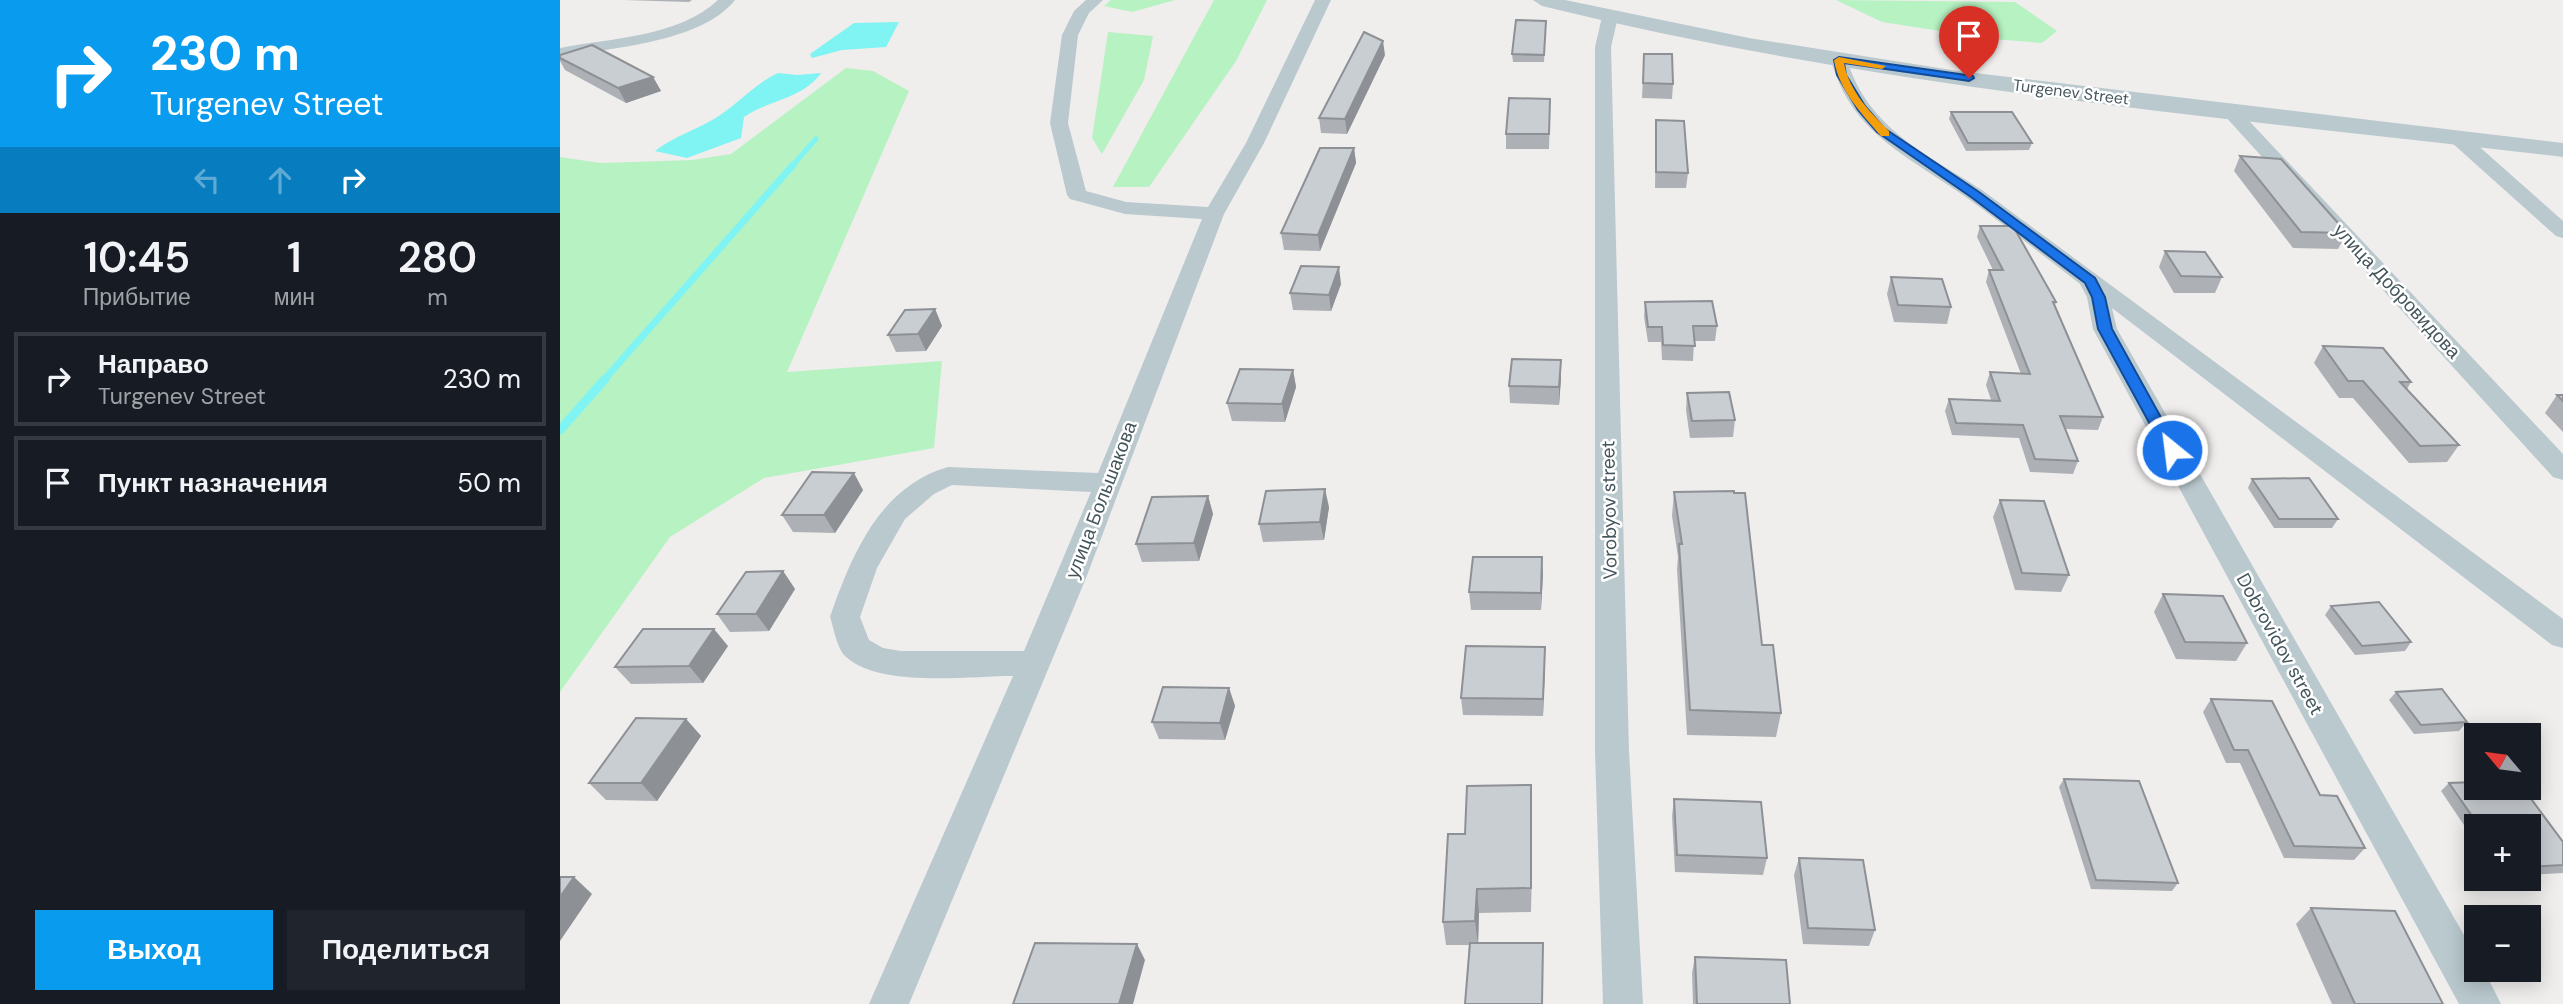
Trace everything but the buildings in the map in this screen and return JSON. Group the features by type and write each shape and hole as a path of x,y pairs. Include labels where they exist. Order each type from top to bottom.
{"street":[{"path":"560,53 657,34 710,14 727,0"},
{"path":"1095,0 1082,11 1070,35 1059,123 1077,195 1125,208 1214,214"},
{"name":"улица Большакова","path":"888,1004 1071,578 1214,214 1255,143 1323,0"},
{"name":"Turgenev Street","path":"1542,0 1672,31 1839,60 2048,89 2563,150"},
{"name":"Vorobyov street","path":"1610,17 1604,35 1603,57 1611,667 1623,1004"},
{"path":"1839,60 1841,75 1861,108 1880,130 1975,194 2563,636"},
{"name":"улица Добровидова","path":"2230,111 2563,471"},
{"path":"2458,138 2563,232"},
{"name":"Dobrovidov street","path":"2090,281 2098,297 2105,329 2481,1004"},
{"path":"1035,663 901,664 876,659 856,649 845,617 862,568 895,512 924,487 948,476 1107,483"}],"green space":[{"path":"1111,0 1175,0 1132,12 1104,6"},
{"path":"1214,0 1267,0 1236,61 1149,187 1113,187"},
{"path":"1836,0 2015,2 2057,31 2042,43 1992,39 1882,22"},
{"path":"1108,32 1153,36 1144,80 1102,154 1092,138"},
{"path":"846,68 873,71 909,91 787,372 942,361 934,448 764,478 670,537 560,692 560,157 601,163 692,160 731,154"}],"water":[{"path":"899,22 886,47 842,50 812,58 810,54 854,23"},
{"path":"778,73 821,73 814,82 795,94 744,117 741,138 687,158 655,151 714,119"}],"waterway":[{"path":"791,167 816,139"},
{"path":"604,380 793,165"},
{"path":"560,430 605,379"}],"slow traffic":[{"path":"1882,66 1839,60 1841,75 1861,108 1885,133"}],"route":[{"path":"1969,78 1839,60 1841,75 1861,108 1880,130 1975,194 2090,281 2098,297 2105,329 2172,450"}]}
